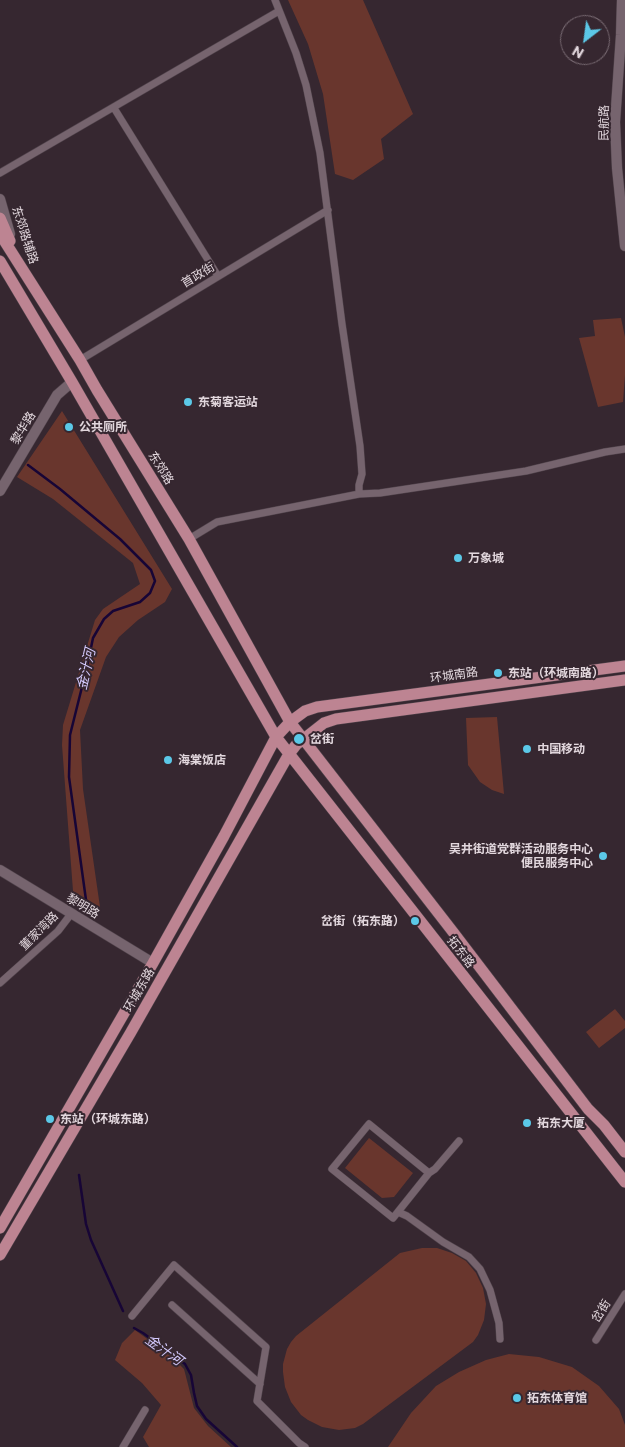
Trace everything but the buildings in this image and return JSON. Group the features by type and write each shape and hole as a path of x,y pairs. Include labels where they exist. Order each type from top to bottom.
{"main road":[{"name":"民航路","path":"622,0 615,122 617,168 625,246"},
{"name":"东郊路辅路","path":"0,199 18,259 28,278"},
{"path":"0,218 16,256 28,278"},
{"name":"东郊路","path":"0,234 80,360 189,539 290,722"},
{"path":"0,261 72,382 276,738"},
{"path":"0,270 15,288"},
{"name":"黎华路","path":"0,491 57,395 72,382"},
{"name":"环城南路","path":"290,722 305,711 317,707 625,666"},
{"path":"302,739 324,723 336,719 625,680"},
{"name":"环城东路","path":"0,1228 153,963 276,738 290,722"},
{"name":"拓东路","path":"290,722 588,1109 604,1125 625,1152"},
{"name":"拓东路","path":"276,738 625,1182"},
{"name":"环城东路","path":"0,1255 136,1023 289,754 302,739"},
{"name":"黎明路","path":"0,870 153,963"}],"street":[{"path":"275,0 296,53 306,85 320,153 360,446 362,474 359,494"},
{"path":"0,173 279,11"},
{"path":"114,108 218,276"},
{"name":"首政街","path":"80,360 328,210"},
{"path":"189,539 216,522 359,494 526,471 625,449"},
{"name":"董家湾路","path":"0,984 58,931 71,914"},
{"path":"429,1173 369,1124 332,1169 393,1218 429,1173 435,1169 459,1141"},
{"path":"398,1212 469,1257 480,1269 490,1290 499,1323 500,1338"},
{"path":"132,1316 174,1266 266,1347 257,1400 305,1447"},
{"name":"岔街","path":"596,1340 625,1294"},
{"path":"172,1305 260,1384"},
{"path":"124,1447 145,1410"}],"shaded area":[{"path":"288,0 363,0 413,114 381,139 384,159 353,180 335,174 323,94 308,44"},
{"path":"621,318 625,337 623,402 598,407 579,338 595,336 593,320"},
{"path":"62,411 172,589 165,602 138,620 119,637 106,657 80,730 83,789 100,907 73,891 62,745 63,725 95,620 103,609 140,584 133,563 53,499 17,477"},
{"path":"497,717 504,794 492,790 480,782 468,765 466,718"},
{"path":"615,1009 625,1021 625,1028 599,1048 586,1032"},
{"path":"369,1138 413,1173 394,1197 382,1198 345,1168"},
{"path":"422,1248 437,1248 452,1253 466,1261 476,1273 483,1288 486,1304 484,1320 478,1335 473,1342 355,1428 339,1430 322,1427 308,1420 301,1415 291,1402 285,1387 283,1364 291,1342 400,1253"},
{"path":"135,1330 172,1357 184,1369 194,1408 208,1426 231,1447 149,1447 143,1437 161,1405 142,1383 115,1360 122,1343"},
{"name":"拓东体育馆","path":"509,1354 539,1357 572,1367 599,1386 619,1409 625,1425 625,1447 388,1447 411,1413 436,1386 459,1372 486,1360"}],"waterway":[{"name":"金汁河","path":"28,465 120,539 151,570 155,581 150,593 140,602 113,611 104,619 93,638 70,735 69,777 86,900"},
{"name":"金汁河","path":"79,1175 86,1224 91,1240 123,1311"},
{"name":"金汁河","path":"134,1328 185,1364 191,1375 197,1406 206,1419 237,1447"}],"place":[{"name":"东菊客运站","path":"188,402"},
{"name":"公共厕所","path":"69,427"},
{"name":"万象城","path":"458,558"},
{"name":"东站（环城南路）","path":"498,673"},
{"name":"岔街","path":"299,739"},
{"name":"中国移动","path":"527,749"},
{"name":"海棠饭店","path":"168,760"},
{"name":"吴井街道党群活动服务中心 便民服务中心","path":"603,856"},
{"name":"岔街（拓东路）","path":"415,921"},
{"name":"东站（环城东路）","path":"50,1119"},
{"name":"拓东大厦","path":"527,1123"},
{"name":"拓东体育馆","path":"517,1398"}]}
